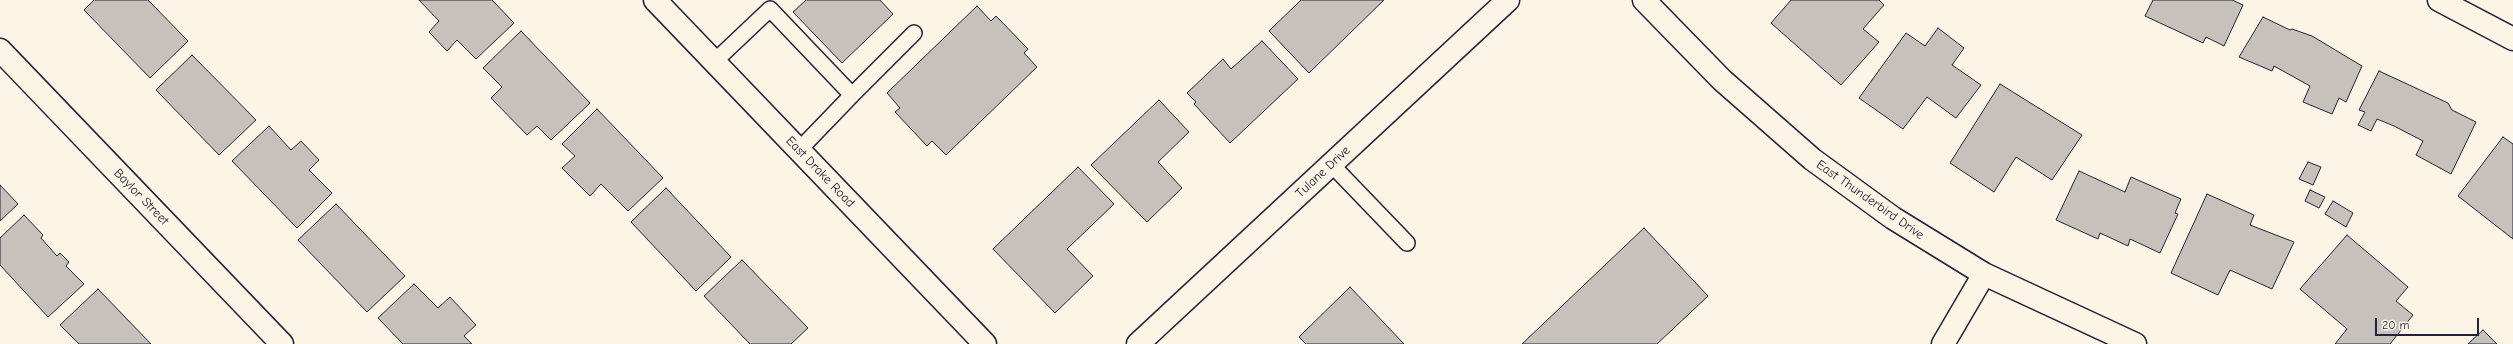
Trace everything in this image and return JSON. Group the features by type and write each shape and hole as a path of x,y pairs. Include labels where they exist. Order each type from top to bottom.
{"street":[{"name":"East Drake Road","path":"655,0 985,344"},
{"name":"Tulane Drive","path":"1138,344 1508,0"},
{"name":"East Thunderbird Drive","path":"1644,0 1722,80 1812,159 1892,218 1984,274 2136,344"},
{"path":"2439,0 2513,39"},
{"name":"Baylor Street","path":"0,50 282,344"},
{"path":"1942,344 1984,274"}],"lane":[{"path":"714,62 775,5 852,95"},
{"path":"799,150 914,33"},
{"path":"1331,164 1407,242"}],"building":[{"path":"94,0 148,0 188,41 150,78 84,10"},
{"path":"419,0 492,0 514,23 476,59 457,40 447,51 429,32 439,21"},
{"path":"806,0 880,0 893,14 842,63 793,12"},
{"path":"1301,0 1384,0 1309,73 1269,31"},
{"path":"1791,0 1879,0 1884,5 1863,29 1879,42 1841,85 1771,23"},
{"path":"2153,0 2232,0 2243,5 2224,46 2206,37 2203,43 2145,16"},
{"path":"977,6 991,21 996,16 1028,49 1024,53 1037,67 946,155 932,141 927,146 895,112 900,108 887,93"},
{"path":"2263,17 2290,30 2292,29 2312,36 2362,66 2346,102 2339,98 2332,114 2303,102 2310,86 2274,66 2272,71 2239,57"},
{"path":"1938,28 1964,48 1952,65 1981,85 1956,118 1927,97 1903,129 1859,98 1906,33 1925,46"},
{"path":"521,31 590,103 551,140 537,126 527,135 491,98 502,87 483,68"},
{"path":"1262,41 1298,79 1230,143 1194,104 1196,102 1187,93 1223,59 1231,69"},
{"path":"192,55 256,120 219,155 156,90"},
{"path":"2379,71 2448,103 2452,110 2476,122 2451,174 2416,155 2423,141 2377,119 2371,131 2358,125 2365,112 2359,110"},
{"path":"2000,84 2082,135 2052,180 2016,157 1994,192 1950,163"},
{"path":"1159,100 1189,132 1158,162 1182,188 1147,222 1091,165"},
{"path":"597,109 663,178 628,211 601,184 590,196 562,168 575,156 562,144"},
{"path":"269,126 291,150 301,141 319,160 309,170 332,193 297,228 232,161"},
{"path":"2503,137 2513,144 2513,239 2458,196"},
{"path":"2308,162 2321,167 2313,185 2299,179"},
{"path":"1078,167 1114,204 1067,249 1093,276 1055,313 993,249"},
{"path":"2079,171 2125,192 2131,177 2181,199 2175,213 2178,214 2160,253 2130,239 2128,246 2100,233 2098,239 2056,220"},
{"path":"0,185 18,204 0,221"},
{"path":"666,188 731,257 696,291 631,222"},
{"path":"2310,190 2325,197 2319,208 2305,201"},
{"path":"2207,194 2254,215 2250,225 2294,242 2272,289 2230,270 2218,295 2171,273"},
{"path":"2333,201 2353,213 2346,227 2325,214"},
{"path":"336,204 405,276 367,312 298,240"},
{"path":"24,215 43,235 41,238 57,256 60,253 69,262 66,266 84,284 48,317 0,265 0,238"},
{"path":"1644,228 1708,296 1657,344 1522,344"},
{"path":"2347,235 2408,287 2396,301 2413,315 2390,344 2335,344 2347,329 2300,289"},
{"path":"742,260 808,328 791,344 750,344 704,296"},
{"path":"414,284 438,308 450,297 476,325 464,336 472,344 403,344 378,318"},
{"path":"1350,287 1404,344 1306,344 1299,337"},
{"path":"98,289 151,344 79,344 60,325"},
{"path":"2483,330 2497,344 2468,344"}]}
